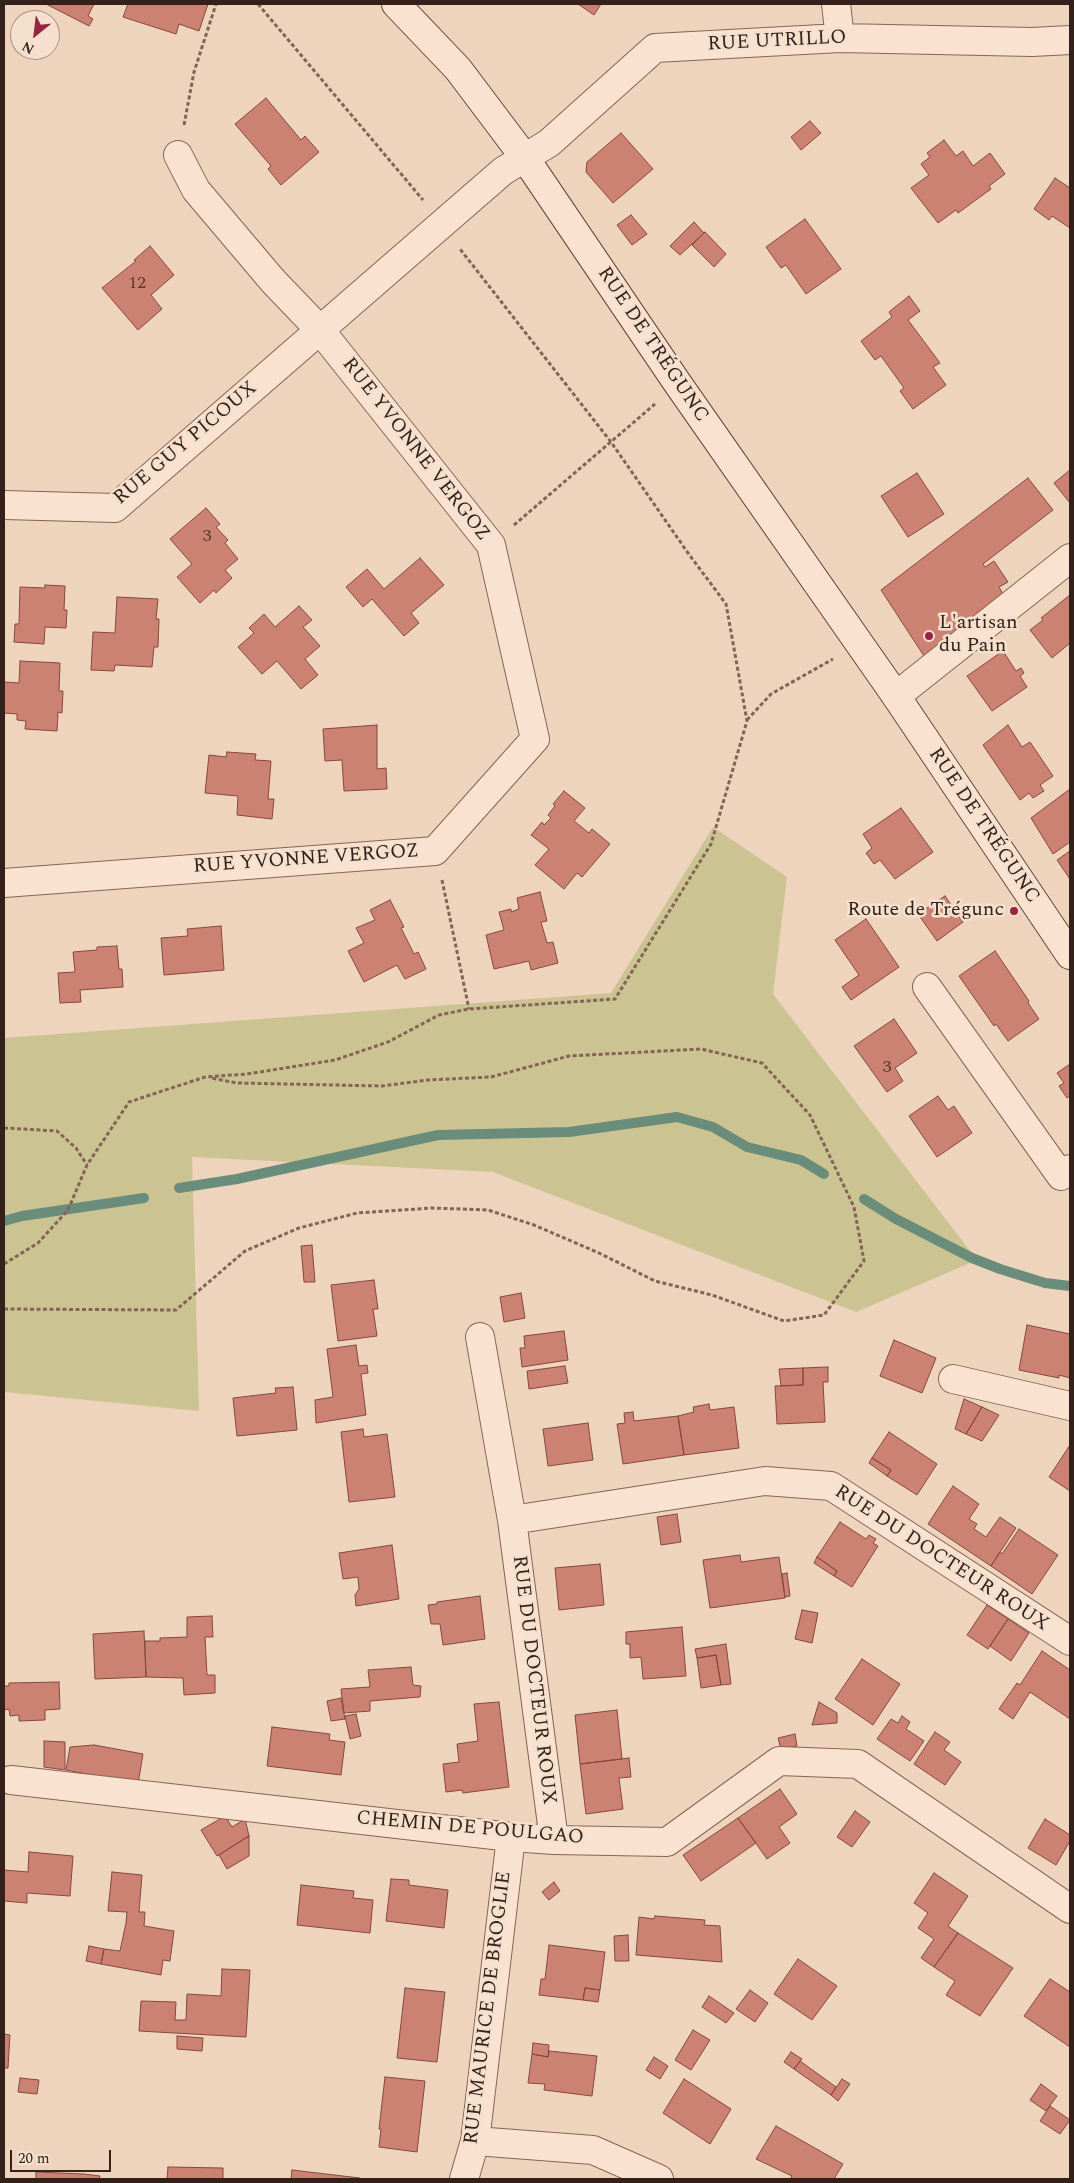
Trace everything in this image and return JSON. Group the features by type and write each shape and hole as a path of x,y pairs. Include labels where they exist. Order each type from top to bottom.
{"street":[{"name":"RUE DE TRÉGUNC","path":"396,4 458,69 525,158 678,384 896,696 1070,955"},
{"path":"836,4 840,38"},
{"name":"RUE UTRILLO","path":"525,158 549,143 655,48 840,38 1032,42 1070,40"},
{"path":"178,156 196,190 273,281 320,330"},
{"name":"RUE GUY PICOUX","path":"4,505 115,508 503,171 525,158"},
{"name":"RUE YVONNE VERGOZ","path":"4,883 436,851 535,739 491,545 320,330"},
{"path":"896,696 1070,558"},
{"path":"927,987 1061,1176 1070,1169"},
{"name":"RUE DU DOCTEUR ROUX","path":"480,1337 512,1520 554,1840"},
{"path":"953,1379 1070,1406"},
{"name":"RUE DU DOCTEUR ROUX","path":"512,1520 765,1481 831,1486 1070,1641"},
{"name":"CHEMIN DE POULGAO","path":"11,1780 511,1837 554,1840 667,1842 779,1761 858,1764 1070,1909"},
{"name":"RUE MAURICE DE BROGLIE","path":"464,2179 474,2141 511,1837"},
{"path":"474,2141 593,2150 659,2179"}],"path":[{"path":"178,156 194,72 216,4"},
{"path":"258,4 442,225 611,442 688,554 726,604 747,721"},
{"path":"491,545 678,384"},
{"path":"4,1264 38,1243 68,1210 86,1165 129,1102 206,1077 247,1074 335,1060 388,1042 439,1015 469,1010 615,999 711,844 747,721 771,694 860,645"},
{"path":"436,851 469,1010"},
{"path":"4,1309 176,1310 245,1251 299,1228 357,1212 423,1209 488,1210 534,1225 599,1253 655,1281 712,1295 784,1321 824,1315 864,1261 854,1207 810,1115 762,1063 700,1049 569,1056 491,1077 428,1080 382,1086 237,1083 206,1077"},
{"path":"4,1128 57,1131 76,1148 86,1165"}],"shaded area":[{"path":"713,827 787,877 773,994 977,1260 856,1312 493,1172 192,1157 199,1411 4,1392 4,1038 611,993"}],"building":[{"path":"46,4 94,4 88,16 93,19 89,26"},
{"path":"128,4 208,4 199,31 179,24 176,34 123,17"},
{"path":"578,4 601,4 594,15"},
{"path":"266,98 301,140 305,136 319,152 281,185 268,169 271,166 235,124"},
{"path":"810,121 821,133 801,150 791,137"},
{"path":"621,133 653,169 613,203 586,172 587,162"},
{"path":"944,140 956,156 963,151 973,166 990,153 1005,174 989,186 991,189 958,213 956,210 938,223 911,188 929,175 921,164 930,157 927,153"},
{"path":"1055,178 1070,188 1070,228 1052,216 1049,220 1034,209"},
{"path":"631,215 647,234 632,245 617,225"},
{"path":"805,219 841,269 806,294 786,265 781,268 766,247"},
{"path":"694,222 704,233 680,255 670,246"},
{"path":"705,232 726,254 714,267 692,245"},
{"path":"150,246 174,275 151,295 162,309 138,330 102,288 136,261 134,260"},
{"path":"909,296 920,311 908,320 940,363 933,367 946,385 913,409 900,391 904,388 881,356 875,360 861,341 892,317 889,312"},
{"path":"1070,470 1070,503 1054,483"},
{"path":"917,473 944,514 908,537 881,496"},
{"path":"1028,478 1053,510 983,564 985,567 994,561 1008,582 999,587 1004,596 924,656 881,590"},
{"path":"206,508 220,524 216,527 228,540 225,543 238,559 225,570 232,578 216,593 214,590 200,603 177,577 192,564 170,539"},
{"path":"420,558 444,585 411,613 419,623 404,636 372,599 363,607 346,587 367,569 384,589"},
{"path":"45,585 65,586 64,610 67,610 66,628 45,627 44,644 14,642 15,624 19,624 20,587 45,588"},
{"path":"1070,595 1070,643 1052,658 1030,630 1043,620 1041,618"},
{"path":"117,597 158,599 156,619 159,619 158,647 154,647 152,667 115,665 114,671 91,670 93,632 115,633"},
{"path":"299,606 312,620 303,627 320,646 305,659 318,675 301,689 277,661 262,674 238,647 254,633 249,628 264,614 275,627"},
{"path":"1003,651 1016,671 1021,668 1024,673 1020,676 1027,687 992,711 967,676"},
{"path":"20,661 60,663 59,691 63,691 62,713 58,712 57,731 25,729 26,721 17,720 17,714 4,713 4,682 19,683"},
{"path":"377,725 377,769 386,768 387,789 344,791 342,760 325,761 323,729"},
{"path":"1008,725 1022,747 1030,742 1053,776 1040,785 1044,791 1033,798 1029,793 1020,800 983,745"},
{"path":"227,752 256,754 255,760 271,761 268,799 274,799 272,819 237,815 238,796 205,793 209,755 226,757"},
{"path":"1070,789 1070,842 1053,854 1031,818"},
{"path":"564,791 585,808 574,821 589,833 592,829 610,844 582,877 577,873 564,889 535,865 549,849 531,835 542,822 544,825 551,818 548,815 555,806 553,804"},
{"path":"901,808 933,852 895,879 880,860 874,864 866,853 872,848 863,834"},
{"path":"1070,851 1070,879 1057,860"},
{"path":"540,892 547,921 541,922 547,943 553,942 558,963 531,970 529,961 494,969 486,935 504,930 499,912 511,909 511,912 519,909 517,898"},
{"path":"945,896 963,922 937,941 918,914"},
{"path":"390,900 404,927 401,928 414,954 418,952 426,969 405,979 397,965 364,982 348,951 364,943 356,928 375,920 370,910"},
{"path":"866,919 899,967 851,1000 842,987 859,975 835,940"},
{"path":"221,926 224,970 164,975 161,938 188,936 187,929"},
{"path":"117,946 119,969 122,969 123,987 80,990 81,1002 60,1003 58,973 75,972 73,952 97,950 97,947"},
{"path":"995,951 1039,1019 1008,1041 996,1024 994,1026 959,976"},
{"path":"894,1019 917,1053 895,1068 903,1081 887,1092 854,1046"},
{"path":"1070,1064 1070,1096 1067,1098 1059,1086 1064,1083 1057,1073"},
{"path":"938,1096 948,1110 954,1106 972,1133 937,1157 909,1116"},
{"path":"312,1245 315,1282 304,1282 301,1246"},
{"path":"374,1280 378,1309 373,1309 377,1336 338,1341 331,1285"},
{"path":"521,1293 525,1318 504,1322 500,1297"},
{"path":"1027,1325 1070,1334 1070,1378 1059,1375 1059,1378 1019,1370"},
{"path":"564,1331 568,1360 522,1367 520,1348 525,1348 524,1336"},
{"path":"894,1340 936,1358 922,1393 880,1376"},
{"path":"356,1345 359,1366 367,1365 368,1373 361,1374 366,1415 316,1423 315,1400 333,1397 327,1349"},
{"path":"565,1366 568,1383 529,1389 527,1371"},
{"path":"828,1367 828,1382 823,1382 825,1422 777,1424 775,1386 803,1385 803,1368"},
{"path":"803,1368 803,1385 781,1386 779,1369"},
{"path":"293,1387 297,1430 237,1436 233,1398 276,1393 275,1388"},
{"path":"964,1399 982,1407 966,1434 955,1429"},
{"path":"709,1404 710,1410 734,1407 739,1448 684,1455 678,1416 694,1412 693,1407"},
{"path":"982,1407 999,1415 982,1441 966,1434"},
{"path":"633,1412 634,1421 678,1416 684,1455 623,1464 617,1424 625,1423 624,1413"},
{"path":"588,1423 593,1460 548,1466 543,1429"},
{"path":"363,1429 364,1437 387,1434 395,1497 349,1502 341,1432"},
{"path":"889,1432 937,1464 917,1495 887,1476 891,1470 872,1458"},
{"path":"1070,1445 1070,1491 1049,1477"},
{"path":"872,1458 891,1470 887,1476 869,1463"},
{"path":"953,1486 979,1504 969,1519 977,1524 974,1529 986,1537 1000,1517 1016,1528 991,1566 928,1524"},
{"path":"677,1514 681,1542 661,1545 657,1517"},
{"path":"840,1522 866,1539 869,1535 876,1539 873,1543 878,1546 852,1587 834,1576 837,1571 817,1557"},
{"path":"1019,1529 1058,1555 1032,1594 991,1566 1000,1552 1002,1554"},
{"path":"392,1545 399,1599 356,1606 355,1595 359,1589 358,1577 343,1579 339,1553"},
{"path":"740,1555 741,1562 779,1557 785,1598 710,1608 703,1560"},
{"path":"817,1557 837,1571 834,1576 814,1563"},
{"path":"600,1564 604,1605 559,1610 555,1568"},
{"path":"787,1573 790,1596 785,1597 782,1574"},
{"path":"480,1596 485,1639 443,1645 440,1624 431,1624 428,1605"},
{"path":"987,1605 1008,1619 988,1649 967,1635"},
{"path":"802,1610 818,1613 812,1643 795,1639"},
{"path":"212,1616 213,1637 205,1637 207,1675 215,1675 215,1693 184,1695 183,1678 146,1677 145,1641 160,1641 160,1638 187,1637 187,1617"},
{"path":"1008,1619 1029,1633 1011,1661 990,1646"},
{"path":"682,1627 686,1676 643,1679 641,1657 630,1658 630,1644 626,1644 626,1632"},
{"path":"144,1631 146,1677 95,1679 93,1634"},
{"path":"726,1644 731,1684 721,1685 716,1655 697,1658 695,1649"},
{"path":"1042,1651 1070,1670 1070,1719 1030,1692 1013,1719 999,1709 1017,1683 1020,1685"},
{"path":"716,1655 721,1685 701,1688 697,1658"},
{"path":"862,1659 900,1684 873,1725 835,1699"},
{"path":"411,1667 413,1685 421,1686 420,1697 370,1701 370,1711 344,1713 341,1689 370,1687 368,1670"},
{"path":"59,1682 60,1709 45,1710 45,1720 19,1721 19,1715 10,1716 9,1709 4,1710 4,1686 9,1686 9,1683"},
{"path":"341,1698 345,1719 331,1721 327,1701"},
{"path":"499,1702 509,1787 463,1793 462,1790 446,1792 443,1764 459,1762 457,1744 478,1741 474,1704"},
{"path":"819,1702 837,1713 837,1723 812,1725"},
{"path":"617,1710 622,1759 580,1764 575,1715"},
{"path":"356,1714 361,1736 350,1739 345,1716"},
{"path":"902,1716 910,1722 906,1729 924,1741 910,1761 877,1739 891,1719 898,1723"},
{"path":"272,1727 330,1734 329,1740 345,1742 341,1775 267,1766"},
{"path":"935,1732 950,1742 944,1750 961,1762 945,1785 914,1764"},
{"path":"795,1734 797,1746 781,1749 778,1738"},
{"path":"44,1741 65,1742 65,1770 44,1767"},
{"path":"94,1745 143,1754 138,1784 66,1770 70,1747"},
{"path":"629,1758 631,1777 619,1778 623,1809 586,1814 580,1764"},
{"path":"780,1789 797,1814 779,1827 790,1843 767,1859 738,1818"},
{"path":"855,1811 870,1822 852,1847 837,1837"},
{"path":"225,1816 232,1827 245,1819 249,1836 217,1856 201,1830"},
{"path":"738,1818 756,1843 701,1881 683,1855"},
{"path":"1045,1819 1070,1835 1070,1841 1056,1865 1028,1848"},
{"path":"249,1836 249,1856 227,1869 219,1855"},
{"path":"29,1852 73,1856 70,1896 27,1893 27,1903 4,1901 4,1870 28,1872"},
{"path":"112,1872 142,1875 139,1912 145,1912 144,1926 174,1931 170,1961 163,1960 161,1975 101,1964 104,1949 120,1951 126,1923 127,1912 108,1911"},
{"path":"934,1873 968,1896 948,1926 958,1933 934,1967 921,1958 934,1939 918,1928 928,1913 914,1903"},
{"path":"391,1879 409,1880 409,1885 448,1890 444,1928 386,1921"},
{"path":"554,1882 560,1891 549,1900 542,1892"},
{"path":"301,1885 354,1891 353,1898 373,1900 370,1933 297,1925"},
{"path":"655,1916 705,1920 704,1925 720,1926 722,1962 636,1955 639,1917 654,1919"},
{"path":"958,1933 1013,1968 980,2016 946,1995 955,1981 934,1967"},
{"path":"628,1935 629,1961 615,1961 614,1936"},
{"path":"549,1945 605,1952 600,1990 585,1988 583,2000 539,1995 541,1979 545,1979"},
{"path":"89,1946 104,1949 101,1964 86,1961"},
{"path":"798,1959 837,1986 812,2020 774,1994"},
{"path":"222,1969 250,1970 246,2037 139,2031 141,2001 176,2002 175,2020 186,2020 187,1994 221,1996"},
{"path":"1050,1979 1070,1992 1070,2047 1024,2016"},
{"path":"405,1988 445,1992 437,2062 397,2058"},
{"path":"585,1988 600,1990 598,2002 583,2000"},
{"path":"750,1990 768,2003 755,2022 736,2009"},
{"path":"709,1996 734,2013 726,2023 702,2007"},
{"path":"693,2030 710,2040 691,2070 675,2060"},
{"path":"4,2034 10,2035 8,2068 4,2068"},
{"path":"177,2036 203,2038 202,2051 177,2049"},
{"path":"533,2043 549,2045 548,2057 532,2054"},
{"path":"549,2051 597,2056 592,2096 544,2090 545,2084 528,2083 532,2054 548,2057"},
{"path":"791,2052 802,2059 794,2069 784,2062"},
{"path":"654,2057 668,2066 660,2079 646,2070"},
{"path":"800,2061 836,2087 831,2095 794,2069"},
{"path":"385,2077 425,2081 417,2152 379,2147 381,2129 379,2129"},
{"path":"20,2078 39,2080 37,2094 18,2092"},
{"path":"684,2079 731,2109 710,2144 663,2113"},
{"path":"842,2079 850,2084 838,2101 831,2095"},
{"path":"1041,2084 1057,2096 1046,2111 1030,2100"},
{"path":"1050,2106 1070,2120 1060,2134 1040,2121"},
{"path":"776,2126 843,2164 834,2179 790,2179 792,2176 756,2159"},
{"path":"168,2167 223,2168 223,2179 167,2179"},
{"path":"292,2170 360,2178 360,2179 291,2179"},
{"path":"36,2172 100,2176 99,2179 36,2179"}],"waterway":[{"path":"179,1188 237,1179 438,1135 569,1132 677,1117 713,1127 747,1147 801,1160 824,1174"},
{"path":"4,1221 22,1216 144,1198"},
{"path":"864,1199 896,1219 972,1258 1045,1283 1070,1286"}],"place":[{"name":"L'artisan du Pain","path":"929,636"},
{"name":"Route de Trégunc","path":"1014,911"}]}
